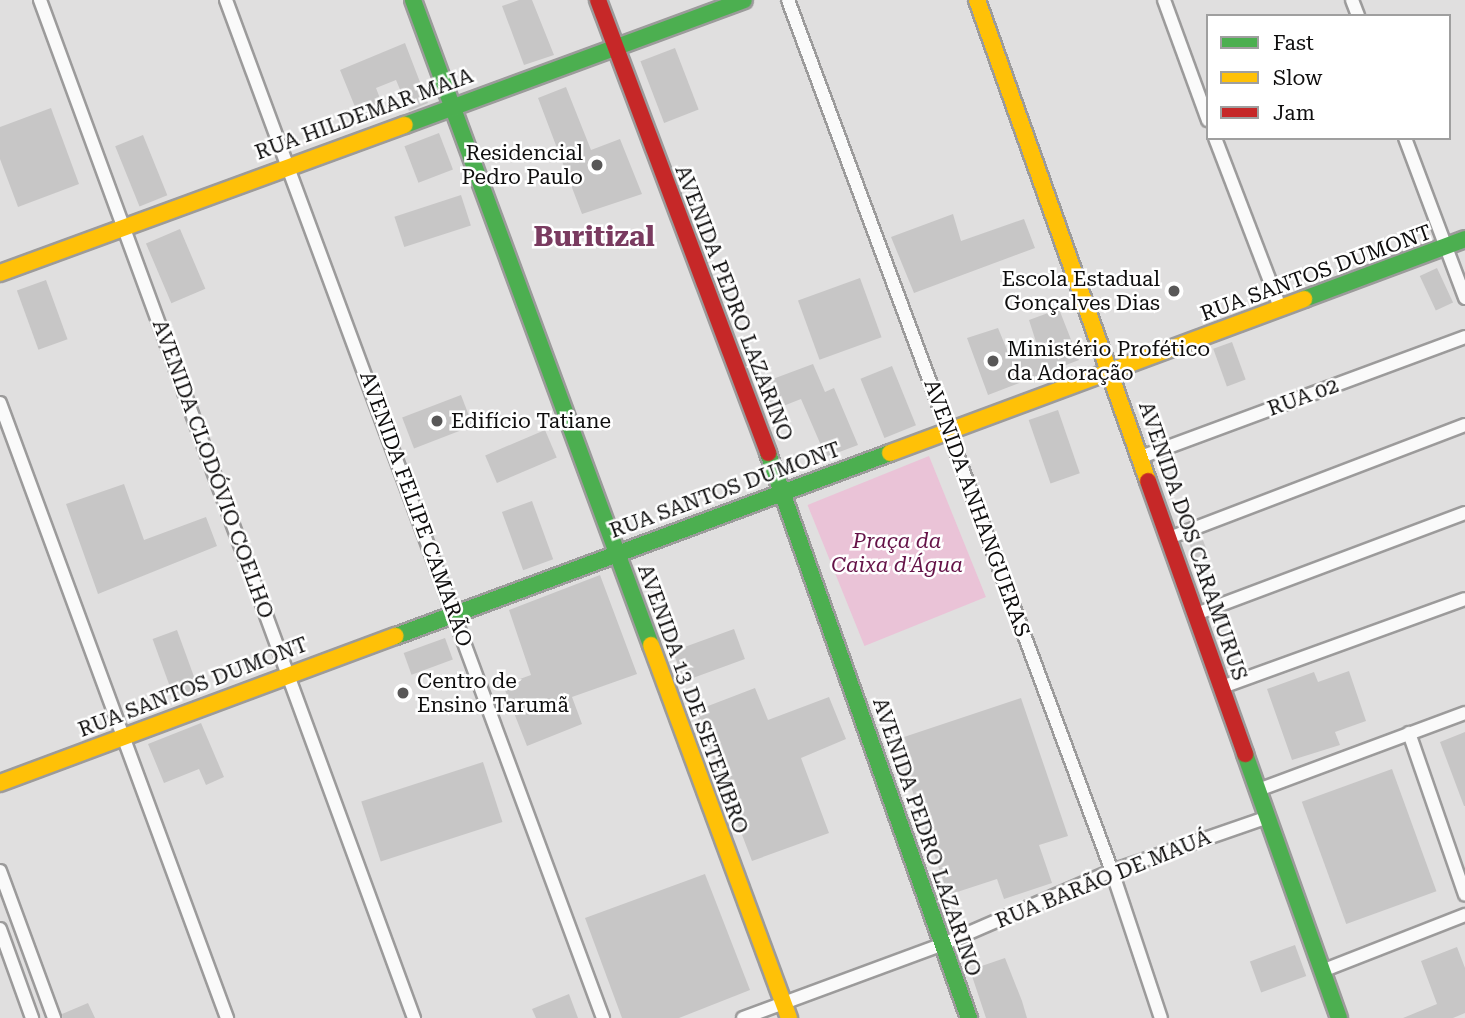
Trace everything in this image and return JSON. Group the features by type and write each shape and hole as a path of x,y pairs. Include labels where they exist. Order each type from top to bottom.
{"main road":[{"name":"AVENIDA 13 DE SETEMBRO","path":"413,0 786,1010"},
{"name":"AVENIDA PEDRO LAZARINO","path":"598,0 782,491 969,1018"},
{"name":"RUA HILDEMAR MAIA","path":"0,273 288,164 744,0"},
{"name":"AVENIDA DOS CARAMURUS","path":"977,0 1112,372 1339,1018"},
{"name":"RUA SANTOS DUMONT","path":"0,783 287,673 1112,372 1465,239"}],"street":[{"name":"AVENIDA CLODÓVIO COELHO","path":"40,0 414,1018"},
{"name":"AVENIDA FELIPE CAMARÃO","path":"226,0 603,1018"},
{"name":"AVENIDA ANHANGUERAS","path":"788,0 1112,871 1161,1018"},
{"path":"1164,0 1206,115"},
{"path":"1215,140 1280,307"},
{"path":"1406,140 1465,298"},
{"name":"RUA 02","path":"1141,457 1465,337"},
{"path":"0,403 227,1018"},
{"path":"1169,538 1465,425"},
{"path":"1196,614 1465,513"},
{"path":"1222,687 1465,599"},
{"path":"1258,790 1465,713"},
{"path":"1409,733 1465,895"},
{"name":"RUA BARÃO DE MAUÁ","path":"743,1018 786,1010 1112,871 1268,817"},
{"path":"0,871 54,1018"},
{"path":"1322,971 1465,915"},
{"path":"0,929 32,1018"},
{"path":"7,948 26,941"}],"green space":[{"name":"Praça da Caixa d'Água","path":"929,456 986,597 864,646 808,505"}],"building":[{"path":"519,0 532,0 554,55 524,65 502,6"},
{"path":"405,43 428,103 409,111 396,80 376,88 386,114 362,124 340,70"},
{"path":"675,48 699,110 664,123 640,61"},
{"path":"566,87 591,150 620,139 642,194 582,214 538,98"},
{"path":"51,108 79,184 18,207 0,159 0,127"},
{"path":"439,133 453,169 418,183 404,146"},
{"path":"143,135 167,195 140,207 115,146"},
{"path":"461,195 471,225 404,247 394,217"},
{"path":"953,214 961,241 1024,219 1035,248 914,293 891,237"},
{"path":"180,229 205,289 171,303 146,243"},
{"path":"1437,268 1453,302 1436,310 1420,276"},
{"path":"860,278 882,337 820,360 798,301"},
{"path":"46,280 68,339 38,350 17,291"},
{"path":"1059,309 1079,360 988,395 967,338 998,328 1010,357 1037,345 1029,320"},
{"path":"1232,342 1246,380 1227,386 1213,349"},
{"path":"813,364 825,392 834,388 858,445 826,457 801,399 773,410 762,383"},
{"path":"892,366 916,425 884,438 860,379"},
{"name":"Edifício Tatiane","path":"461,395 473,426 414,448 402,418"},
{"path":"1058,410 1080,473 1051,483 1029,420"},
{"path":"545,430 557,458 497,483 485,455"},
{"path":"124,484 144,540 206,517 217,546 98,594 66,504"},
{"path":"532,501 553,559 523,570 502,512"},
{"path":"1201,535 1209,556 1196,561 1188,540"},
{"path":"600,575 637,674 572,697 582,724 527,746 503,685 531,675 509,610"},
{"path":"734,629 745,659 684,681 673,651"},
{"path":"177,630 199,691 175,700 153,639"},
{"path":"445,638 453,660 412,675 404,653"},
{"path":"1349,671 1366,721 1335,732 1340,745 1292,760 1267,689 1314,672 1318,682"},
{"path":"755,688 768,720 829,697 846,739 801,758 829,833 752,861 695,711"},
{"path":"1021,698 1068,836 1039,845 1052,883 1004,899 997,879 948,895 895,740"},
{"path":"201,723 224,777 206,785 199,769 164,783 148,744"},
{"path":"1465,732 1465,806 1464,806 1440,742"},
{"path":"483,762 502,822 381,861 361,802"},
{"path":"1392,769 1436,891 1346,924 1302,802"},
{"path":"705,874 750,990 679,1018 622,1018 585,918"},
{"path":"1295,945 1306,976 1261,992 1250,961"},
{"path":"1457,947 1465,968 1465,1013 1453,1018 1403,1018 1437,1004 1421,961"},
{"path":"1005,958 1027,1018 986,1018 970,970"},
{"path":"569,994 578,1018 536,1018 532,1009"},
{"path":"88,1003 95,1018 63,1018 62,1014"}],"traffic: fast":[{"path":"413,0 651,645"},
{"path":"405,125 744,0"},
{"path":"1304,299 1465,239"},
{"path":"768,453 969,1018"},
{"path":"396,636 890,453"},
{"path":"1245,754 1339,1018"}],"traffic: slow":[{"path":"977,0 1148,481"},
{"path":"0,273 405,125"},
{"path":"890,453 1304,299"},
{"path":"0,783 396,636"},
{"path":"651,645 789,1018"}],"traffic: jam":[{"path":"598,0 768,453"},
{"path":"1148,481 1245,754"}],"place":[{"name":"Residencial Pedro Paulo","path":"597,165"},
{"name":"Escola Estadual Gonçalves Dias","path":"1174,291"},
{"name":"Ministério Profético da Adoração","path":"993,361"},
{"name":"Edifício Tatiane","path":"437,421"},
{"name":"Centro de Ensino Tarumã","path":"403,693"}],"district":[{"name":"Buritizal","path":"594,237"}]}
